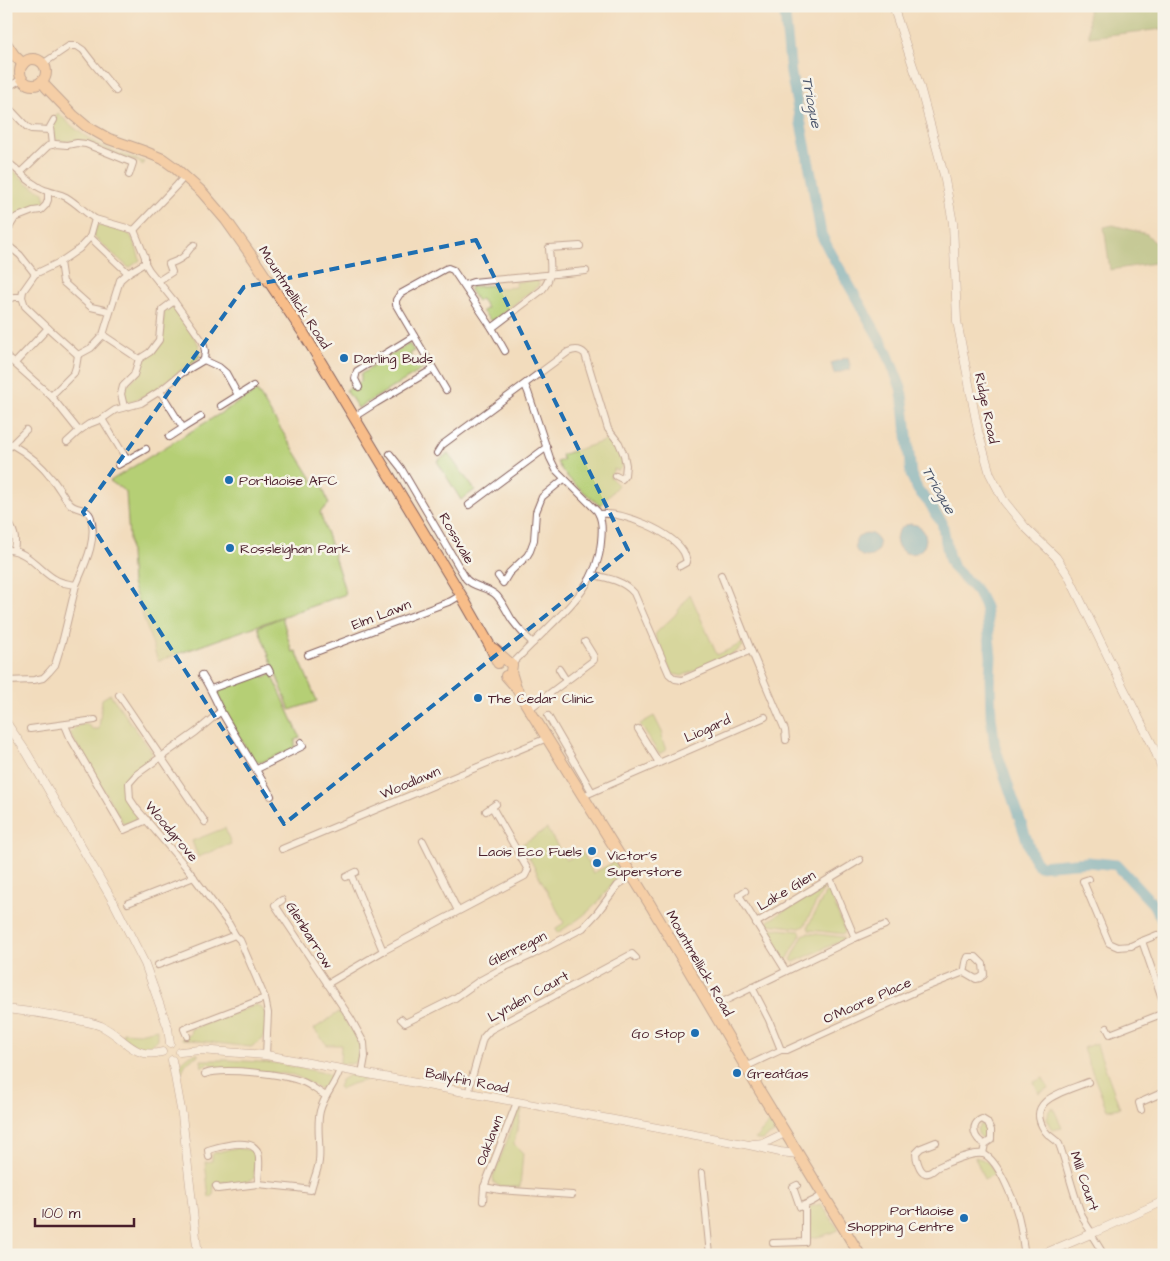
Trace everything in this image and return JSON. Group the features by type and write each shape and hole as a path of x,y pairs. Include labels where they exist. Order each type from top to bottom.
{"main road":[{"path":"6,43 23,64"},
{"path":"37,60 43,65 46,73 42,81 32,85 22,79 20,71 23,64 37,60"},
{"name":"Mountmellick Road","path":"42,81 86,126 109,139 163,160 185,176 202,192 226,220 253,258 304,334 547,738 587,794 632,876 710,1008 860,1255"}],"street":[{"name":"Ridge Road","path":"893,6 920,87 944,175 953,223 957,321 980,438 990,474 1004,501 1025,527 1056,557 1068,575 1153,746 1164,773"},
{"path":"43,65 69,46 77,46 83,50 116,91"},
{"path":"6,88 22,79"},
{"path":"6,113 12,111 20,114 27,127 31,129 50,130"},
{"path":"52,145 50,130 54,120"},
{"path":"21,172 48,146 77,143 86,144 133,163 129,175"},
{"path":"6,162 12,164 26,179 48,192 57,192 68,198 95,218 134,230"},
{"path":"134,230 185,176"},
{"path":"6,233 15,218 40,210 46,205 48,192"},
{"path":"78,355 25,306 22,297 23,291 34,274 60,262 79,249 90,237 95,218"},
{"path":"134,230 145,257 145,263 203,342 204,360"},
{"path":"90,237 128,273"},
{"path":"6,244 20,255 34,274"},
{"path":"158,281 172,272 168,264 180,259 194,245"},
{"path":"492,328 542,290 548,283 550,274 549,248 580,246"},
{"path":"60,262 63,282 91,307 110,312"},
{"path":"78,355 91,348 102,335 120,280 145,263"},
{"path":"446,390 396,305 396,300 400,294 445,268 453,270 505,351"},
{"path":"464,285 473,282 586,271"},
{"path":"6,300 15,296 22,297"},
{"path":"124,408 121,394 123,386 134,375 139,359 150,352 159,340 162,310 174,301"},
{"path":"15,363 48,328"},
{"path":"102,335 139,359"},
{"path":"359,387 355,379 357,371 414,336"},
{"path":"437,453 442,445 568,352 574,350 582,351 585,354 608,429 619,443 624,456 626,465 625,475 622,479 616,476"},
{"path":"51,396 74,372 78,355"},
{"path":"6,356 51,396 79,431"},
{"path":"67,442 89,424 102,419 115,410 141,403 160,391 182,373 204,360"},
{"path":"204,360 219,367 226,373 238,395"},
{"path":"354,417 433,370"},
{"path":"506,667 515,661 582,594 593,575 601,552 602,528 599,514 556,470 550,458 525,385"},
{"path":"220,406 253,386"},
{"path":"160,391 183,428"},
{"path":"169,437 201,417"},
{"path":"102,419 127,460"},
{"path":"6,681 43,678 55,665 76,585 90,548 93,528 90,514 86,510 70,504 41,466 22,451 9,447 26,430"},
{"path":"469,505 547,447"},
{"path":"118,465 146,449"},
{"name":"Rossvale","path":"390,454 401,468 466,579 470,583 496,594 513,622 533,643"},
{"path":"498,576 503,583 530,550 534,540 536,512 542,497 564,479"},
{"path":"599,514 612,513 649,525 674,542 684,552 687,562 680,566"},
{"path":"6,520 16,537 14,549"},
{"path":"6,550 14,549 35,563 53,579 76,585"},
{"path":"593,575 620,582 629,587 634,593 669,674 675,679 682,680 751,650"},
{"path":"720,575 785,730 786,740"},
{"name":"Elm Lawn","path":"308,655 451,602 461,595"},
{"path":"529,709 594,660 585,642"},
{"path":"211,689 268,668 270,672"},
{"path":"558,668 566,680"},
{"path":"202,675 271,796"},
{"path":"119,695 205,822"},
{"name":"Woodgrove","path":"221,711 196,732 137,774 129,783 130,799 194,878 240,940 265,998 268,1013 266,1055"},
{"path":"548,716 587,794"},
{"name":"Liogard","path":"587,794 765,717"},
{"path":"30,729 95,720"},
{"path":"6,722 28,753 114,903 145,964 168,1028 170,1043"},
{"path":"65,725 124,830 147,820"},
{"path":"638,729 659,763"},
{"name":"Woodlawn","path":"282,849 547,738"},
{"path":"257,769 303,746 301,742"},
{"name":"Glenbarrow","path":"327,984 384,951 525,876 528,870 492,807"},
{"path":"424,840 458,911"},
{"name":"Lake Glen","path":"756,923 860,860"},
{"path":"351,875 384,951"},
{"name":"Glenregan","path":"401,1019 405,1023 455,998 479,981 583,928 618,885 632,876"},
{"name":"Woodgrove","path":"128,903 194,878"},
{"name":"Lake Glen","path":"830,878 855,938"},
{"path":"1089,879 1083,881 1110,942 1118,948 1131,946 1158,935"},
{"name":"Lake Glen","path":"745,891 739,895 786,971"},
{"name":"Glenbarrow","path":"282,900 274,905 364,1043 363,1073"},
{"path":"710,1008 885,925"},
{"path":"158,965 236,935"},
{"path":"1142,941 1164,1004"},
{"name":"Lynden Court","path":"469,1093 483,1038 490,1030 632,954 636,958"},
{"name":"O'Moore Place","path":"745,1066 781,1050 787,1050 921,989 964,972"},
{"path":"752,987 769,1020 781,1050"},
{"path":"187,1036 184,1029 265,998"},
{"path":"6,1009 36,1012 84,1021 107,1029 136,1051 162,1052"},
{"path":"1107,1028 1110,1034 1164,1013"},
{"path":"170,1043 178,1046 180,1052 172,1060 165,1058 162,1052 165,1045 170,1043"},
{"name":"Ballyfin Road","path":"180,1052 200,1050 266,1055 798,1154"},
{"path":"172,1060 182,1115 198,1255"},
{"path":"216,1186 218,1189 258,1184 311,1190 319,1162 319,1116 323,1102 340,1069"},
{"path":"208,1071 249,1073 288,1078 303,1082 326,1096"},
{"name":"Mill Court","path":"1088,1082 1049,1099 1041,1106 1039,1116 1046,1132 1059,1144 1079,1205 1092,1233"},
{"path":"1141,1110 1139,1103 1164,1092"},
{"name":"Oaklawn","path":"483,1202 484,1187 517,1102"},
{"name":"Ballyfin Road","path":"749,1145 764,1142 785,1133"},
{"path":"936,1142 921,1148 916,1153 920,1166 925,1173 930,1173 938,1167 970,1155 983,1154 995,1164 1008,1190 1020,1223 1025,1255"},
{"path":"209,1157 208,1150 215,1148 238,1143 253,1146 259,1156 258,1184"},
{"path":"983,1154 986,1144"},
{"path":"702,1173 710,1255"},
{"path":"797,1185 793,1187 800,1207 823,1195"},
{"name":"Oaklawn","path":"484,1187 500,1190 572,1195"},
{"path":"1041,1255 1164,1201"},
{"path":"773,1243 805,1242 805,1205"},
{"path":"1092,1233 1104,1255"}],"highlighted area":[{"path":"476,240 628,550 284,824 83,512 244,287"}],"green space":[{"path":"1088,6 1164,6 1164,29 1089,37"},
{"path":"58,113 88,138 98,144 144,162 143,165 86,141 59,141 55,139 52,125"},
{"path":"6,164 27,183 44,193 45,199 40,207 15,215 6,227"},
{"path":"97,225 129,234 140,260 129,268 93,236"},
{"path":"1113,225 1147,234 1156,244 1161,262 1110,270 1104,227"},
{"path":"537,280 539,285 491,321 482,311 487,308 481,299 477,301 470,290 471,287 493,285 493,289 516,287 516,282"},
{"path":"171,306 175,307 199,345 199,357 152,392 128,403 123,398 123,393 137,376 144,361 162,343 164,312"},
{"path":"409,344 414,351 410,354 415,363 420,360 425,368 358,408 346,390 361,382 361,374"},
{"name":"Rossleighan Park","path":"257,391 314,482 319,478 329,504 320,512 346,594 158,661 132,584 126,492 110,481"},
{"path":"611,439 619,452 622,467 618,471 614,469 610,477 618,485 599,505 570,480 557,462 563,460 561,455"},
{"path":"448,454 475,490 461,500 437,461"},
{"path":"690,594 717,655 743,643 743,646 723,658 682,676 671,672 655,636 675,615"},
{"path":"282,617 292,652 296,651 317,701 290,710 258,627"},
{"path":"259,674 266,677 272,674 300,737 295,740 295,746 292,749 262,762 252,758 216,697 217,691 220,688"},
{"path":"110,694 152,752 147,761 128,779 124,789 127,799 136,812 135,823 130,825 123,823 70,733 78,726 84,724 92,729 99,729 102,699"},
{"path":"654,716 663,734 661,736 666,750 659,754 640,724"},
{"path":"225,828 231,844 198,857 192,841"},
{"path":"547,829 566,860 583,853 593,873 615,862 620,872 620,876 594,906 579,919 557,933 556,928 564,923 522,844"},
{"path":"822,887 824,888 804,926 800,928 768,924 768,921"},
{"path":"827,890 829,890 845,931 844,934 809,930 808,926"},
{"path":"766,929 800,931 801,934 788,958 785,960"},
{"path":"808,933 843,937 843,940 794,962 791,960 803,935"},
{"path":"256,1005 264,1010 266,1024 263,1039 251,1047 182,1039 190,1035 191,1029"},
{"path":"339,1012 361,1045 359,1057 353,1063 340,1063 341,1045 327,1045 314,1029"},
{"path":"157,1029 157,1039 144,1047 140,1047 123,1037 123,1032 139,1033"},
{"path":"1096,1043 1120,1108 1107,1110 1083,1048"},
{"path":"194,1054 198,1054 198,1056 189,1061 181,1075 178,1075 182,1062"},
{"path":"201,1060 275,1063 325,1073 332,1076 332,1079 326,1089 319,1089 293,1075 216,1069 213,1065 209,1064 202,1067"},
{"path":"349,1075 369,1079 340,1089 338,1087 341,1080"},
{"path":"1043,1078 1048,1088 1039,1093 1034,1082"},
{"path":"1053,1107 1062,1128 1052,1130 1047,1119 1049,1111"},
{"path":"519,1109 522,1109 514,1144 523,1153 520,1187 499,1186 494,1183 493,1177"},
{"path":"773,1122 776,1132 762,1140 755,1139 769,1123"},
{"path":"982,1124 987,1126 988,1136 982,1138 977,1129"},
{"path":"234,1148 251,1150 255,1153 254,1178 246,1182 229,1185 225,1182 218,1183 214,1185 213,1196 209,1198 205,1162 212,1161 214,1153"},
{"path":"975,1157 982,1159 992,1167 995,1174 984,1179"},
{"path":"821,1204 839,1230 806,1239 806,1226 811,1225 809,1207"}],"water":[{"path":"848,357 851,369 834,374 831,363"},
{"path":"911,524 922,528 926,539 922,550 911,554 900,550 896,539 900,528"},
{"path":"867,533 876,536 879,545 876,554 867,557 858,554 855,545 858,536"}],"waterway":[{"name":"Triogue","path":"784,6 791,74 821,234 886,350 901,388 911,475 918,490 942,522 949,558 953,567 977,591 985,607 991,657 991,716 995,747 1032,855 1039,866 1088,862 1117,865 1153,904 1164,923"}],"place":[{"name":"Darling Buds","path":"344,358"},
{"name":"Portlaoise AFC","path":"229,480"},
{"name":"Rossleighan Park","path":"230,548"},
{"name":"The Cedar Clinic","path":"478,698"},
{"name":"Laois Eco Fuels","path":"592,851"},
{"name":"Victor's Superstore","path":"597,863"},
{"name":"Go Stop","path":"695,1033"},
{"name":"GreatGas","path":"737,1073"},
{"name":"Portlaoise Shopping Centre","path":"964,1218"}]}
